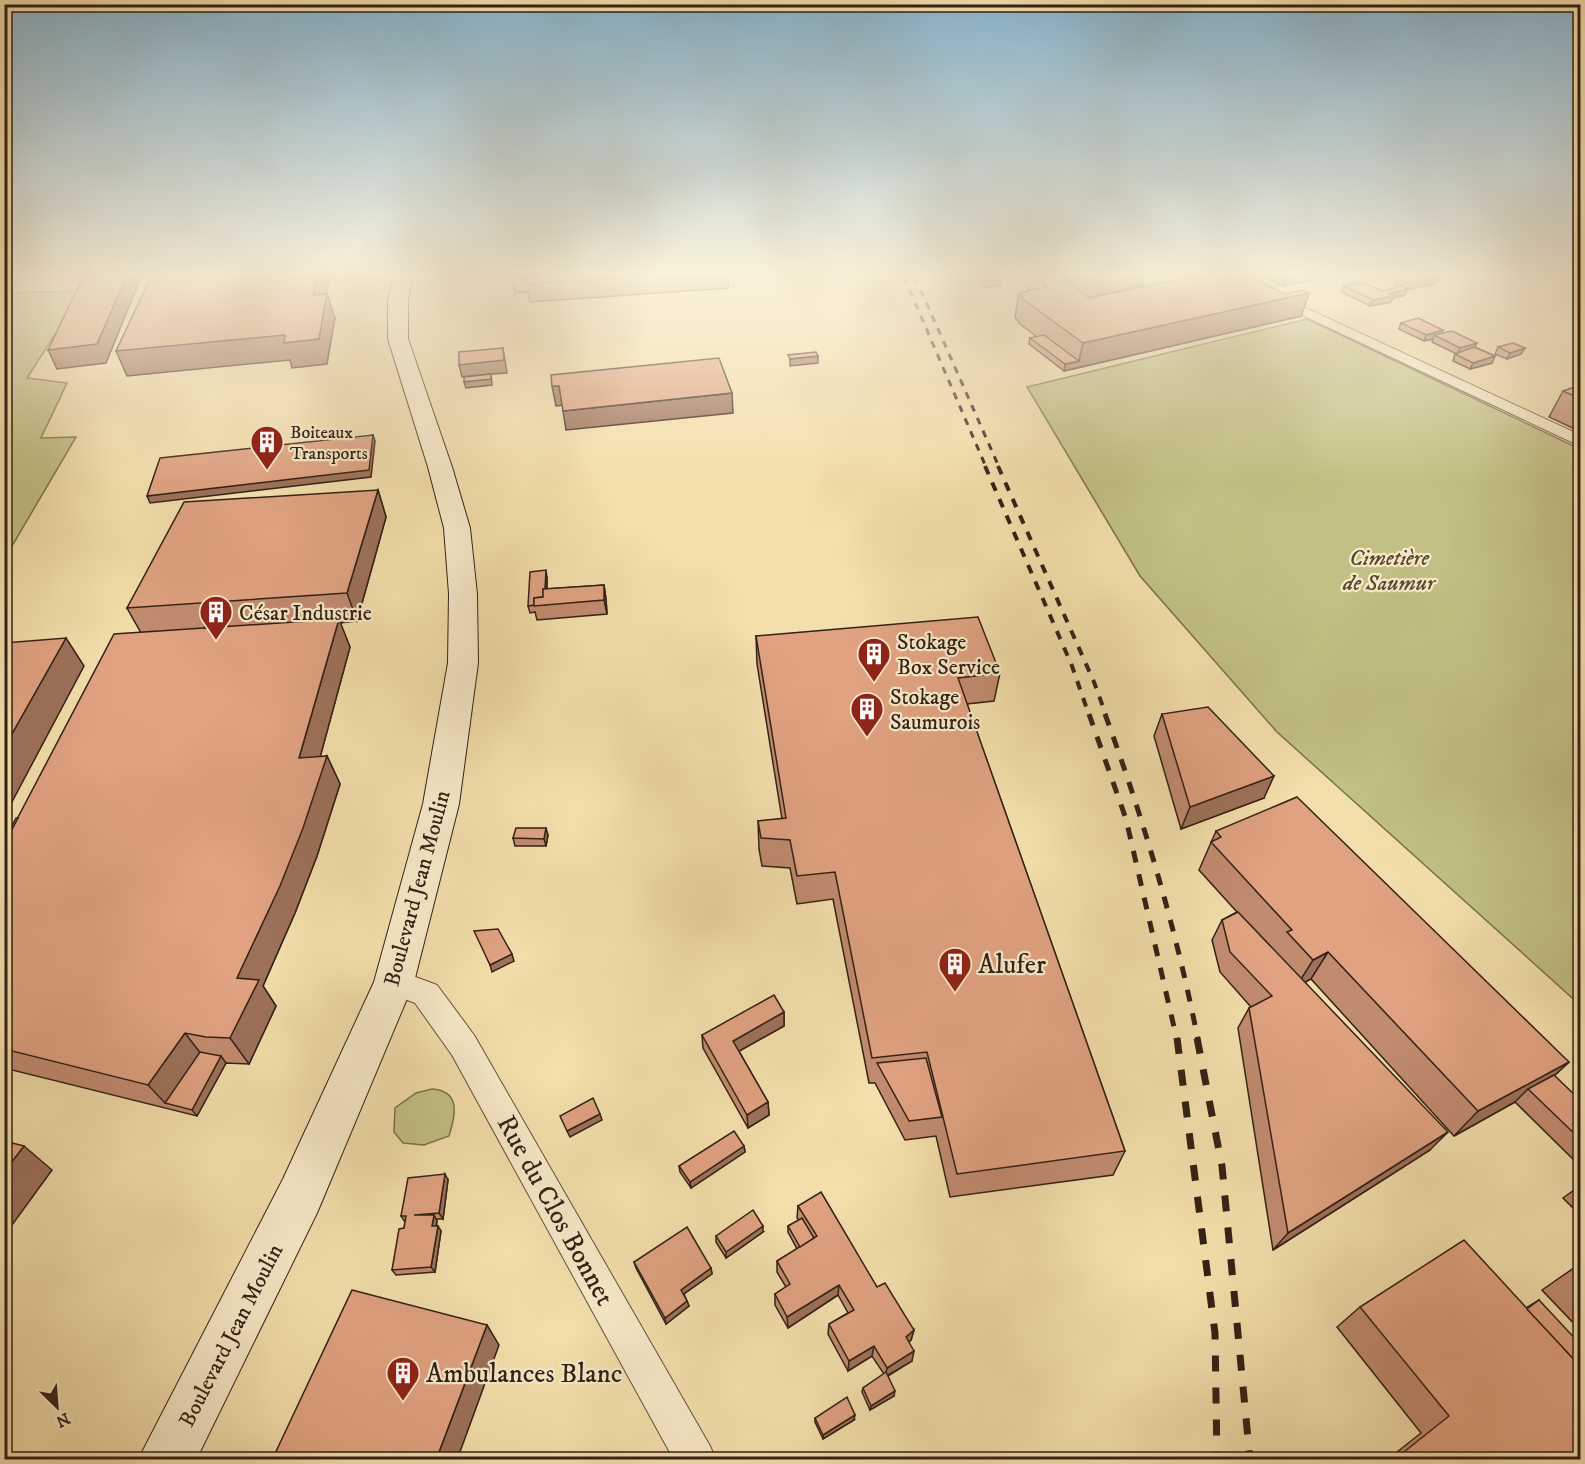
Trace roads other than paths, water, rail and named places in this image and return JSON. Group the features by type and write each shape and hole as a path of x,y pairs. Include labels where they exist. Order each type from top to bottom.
{"street":[{"name":"Boulevard Jean Moulin","path":"166,1460 199,1400 300,1196 394,982 441,804 464,663 463,594 457,528 440,467 400,345"},
{"path":"1374,345 1581,441"},
{"name":"Rue du Clos Bonnet","path":"394,982 426,994 463,1045 696,1460"}],"railway":[{"path":"933,345 986,467"},
{"path":"945,345 999,467"},
{"path":"985,466 1072,666 1089,715"},
{"path":"998,466 1094,682 1106,715"},
{"path":"1089,714 1126,819 1177,1040"},
{"path":"1105,714 1158,875 1180,957 1198,1040"},
{"path":"1177,1038 1215,1333 1217,1460"},
{"path":"1197,1038 1222,1166 1250,1460"}],"place":[{"name":"Boiteaux Transports","path":"267,471"},
{"name":"César Industrie","path":"216,641"},
{"name":"Stokage Box Service","path":"874,683"},
{"name":"Stokage Saumurois","path":"867,738"},
{"name":"Alufer","path":"955,993"},
{"name":"Ambulances Blanc","path":"403,1402"}],"park label":[{"name":"Cimetière de Saumur","path":"1389,570"}]}
